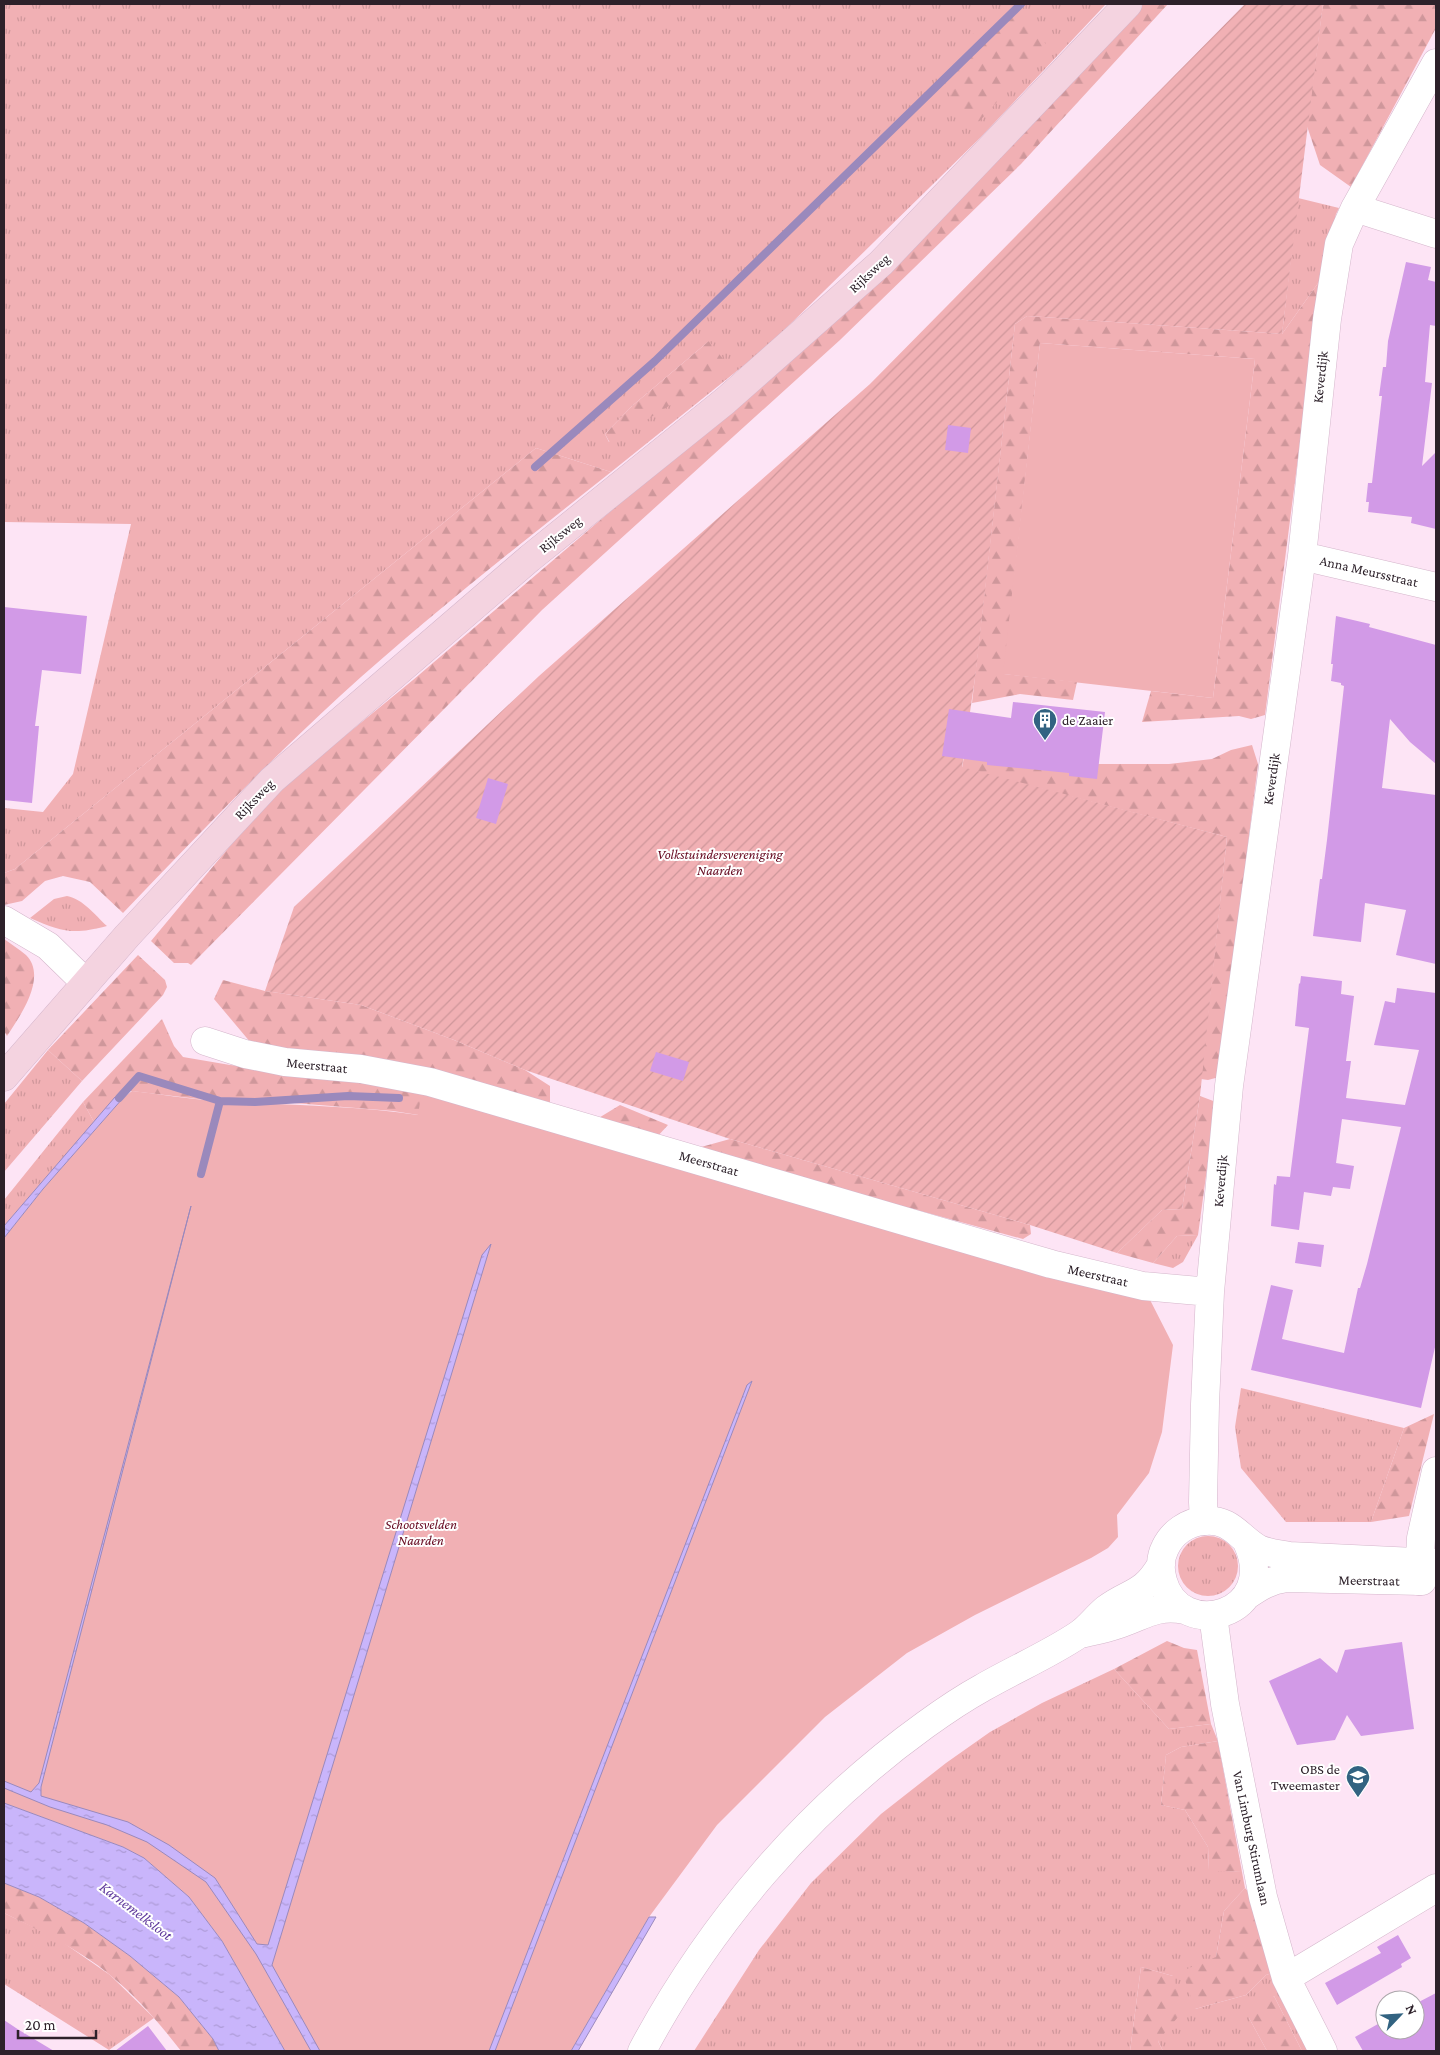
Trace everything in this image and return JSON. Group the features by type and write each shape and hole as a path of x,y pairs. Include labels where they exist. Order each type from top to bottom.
{"main road":[{"name":"Rijksweg","path":"4,1077 86,983 272,780 530,558 725,401 881,263 1128,4"}],"street":[{"name":"Keverdijk","path":"1204,1521 1204,1412 1210,1292 1229,1086 1302,556 1326,319 1339,244 1355,208 1436,63"},
{"path":"1355,208 1436,234"},
{"name":"Anna Meursstraat","path":"1302,556 1436,587"},
{"path":"4,920 48,946 86,983"},
{"name":"Meerstraat","path":"205,1041 245,1054 285,1062 361,1069 430,1082 1051,1264 1143,1286 1210,1292"},
{"path":"1428,1572 1423,1528 1436,1471"},
{"path":"1080,1634 1117,1625 1155,1610 1170,1607 1198,1615 1213,1615 1226,1612 1237,1606 1246,1596 1253,1583 1256,1569 1254,1555 1248,1542 1236,1530 1221,1522 1204,1521 1188,1525 1174,1535 1164,1549 1161,1565 1164,1586 1176,1603 1185,1610"},
{"name":"Meerstraat","path":"1248,1542 1261,1550 1289,1556 1428,1572"},
{"path":"642,2051 659,2019 732,1910 798,1834 856,1779 925,1726 980,1689 1080,1634 1107,1608 1144,1588 1154,1577 1161,1565"},
{"name":"Meerstraat","path":"1246,1596 1262,1585 1286,1578 1428,1572"},
{"name":"Van Limburg Stirumlaan","path":"1213,1615 1225,1704 1263,1897 1286,1978 1323,2051"},
{"path":"1286,1978 1436,1888"}],"green space":[{"path":"4,4 1106,4 981,137 768,346 611,472 536,448 15,869 4,873 4,808 43,812 73,774 131,524 4,522","holes":["709,341 610,442 605,434 632,406"]},
{"path":"1142,4 1168,4 1021,164 840,340 542,610 191,965 188,963 174,963 151,941 235,840 291,780 413,680 749,393 1082,71"},
{"name":"Volkstuindersvereniging Naarden","path":"1245,4 1323,4 1282,334 1027,316 1015,324 976,671 962,767 1227,837 1200,1096 1182,1209 1162,1210 1117,1253 1030,1225 730,1139 525,1070 454,1040 361,1005 265,991 294,907 539,676 870,384"},
{"path":"1323,4 1436,4 1436,28 1351,187 1320,165 1307,126"},
{"path":"999,8 1036,26 1047,47 975,126 933,73"},
{"path":"1298,198 1339,208 1321,279 1282,334"},
{"path":"1321,279 1265,715 1251,719 1239,716 1142,722 1151,691 1213,698 1255,359 1040,343 1004,674 1077,682 1073,700 1020,694 972,703 1015,324 1027,316 1282,334"},
{"path":"709,341 727,364 683,397 610,443 605,434 632,406"},
{"path":"1040,343 1255,359 1213,698 1003,674"},
{"path":"536,448 611,472 440,610 340,696 257,775 123,913 90,882 63,876 45,881 22,901 4,905 4,873 15,869"},
{"path":"1252,745 1258,764 1219,1077 1208,1080 1201,1079 1227,837 962,768 964,757 1095,764 1169,764 1212,759 1231,750"},
{"path":"67,896 84,904 107,926 85,931 68,931 30,918 54,899"},
{"path":"4,939 26,955 32,964 34,974 30,996 7,1036 4,1031"},
{"path":"138,955 165,980 167,987 163,995 82,1081 48,1050"},
{"path":"223,980 265,991 361,1005 454,1040 525,1070 550,1086 550,1108 251,1043 214,999"},
{"path":"162,1019 174,1046 183,1057 230,1065 384,1082 422,1089 463,1122 393,1111 294,1103 215,1101 123,1090 94,1122 83,1102"},
{"path":"48,1050 82,1081 4,1172 4,1104"},
{"name":"Schootsvelden Naarden","path":"422,1089 1147,1294 1173,1345 1162,1432 1149,1473 1117,1515 1118,1537 1108,1548 1091,1558 975,1615 907,1653 825,1717 717,1825 649,1917 571,2051 285,2051 222,1941 189,1897 144,1858 123,1847 4,1803 4,1238 43,1189 123,1098 132,1091 206,1100 342,1107 418,1115"},
{"path":"1200,1096 1216,1102 1198,1235 1177,1236 1153,1263 1117,1253 1162,1210 1182,1209"},
{"path":"83,1102 94,1122 4,1226 4,1200"},
{"path":"620,1105 668,1125 644,1151 597,1119"},
{"path":"730,1139 1030,1225 1031,1234 1023,1239 694,1149"},
{"path":"1198,1235 1183,1262 1173,1268 1153,1263 1177,1236"},
{"path":"1241,1388 1404,1428 1371,1522 1286,1522 1241,1468 1235,1427"},
{"path":"1434,1414 1409,1516 1371,1522 1404,1428"},
{"path":"1202,1536 1214,1536 1230,1544 1236,1554 1238,1566 1236,1578 1230,1588 1214,1596 1202,1596 1186,1588 1178,1572 1178,1560 1186,1544"},
{"path":"1167,1641 1184,1648 1197,1650 1211,1724 1169,1729 1114,1669"},
{"path":"1114,1669 1169,1729 1211,1724 1218,1741 1181,1747 1166,1755 1161,1805 1185,1810 1208,1847 1209,1870 1242,1872 1245,1888 1224,1911 1216,1957 1195,2009 1246,1995 1266,1975 1278,1971 1314,2051 1302,2051 1274,1996 1249,2018 1267,2051 1163,2051 1158,2041 1173,1976 1141,1967 1130,2051 694,2051 759,1950 811,1883 881,1814 946,1763 990,1732 1042,1703"},
{"path":"1218,1741 1242,1872 1209,1871 1208,1847 1185,1810 1161,1805 1166,1755 1181,1747"},
{"path":"4,1883 39,1897 84,1923 130,1956 179,1997 213,2039 219,2051 181,2051 120,1983 85,1957 59,1941 4,1913"},
{"path":"1245,1888 1254,1898 1278,1971 1266,1975 1246,1995 1195,2009 1182,1971 1216,1957 1224,1911"},
{"path":"4,1913 58,1939 110,1975 154,2018 109,2050 4,1984"},
{"path":"1141,1967 1173,1976 1183,2011 1158,2041 1163,2051 1130,2051"},
{"path":"1274,1996 1302,2051 1267,2051 1249,2018 1250,2009"}],"water":[{"path":"115,1097 123,1098 43,1189 4,1238 4,1226"},
{"path":"191,1206 41,1787 41,1796 128,1822 169,1845 215,1878 257,1944 268,1945 482,1255 491,1244 272,1965 320,2051 311,2051 256,1954 206,1882 147,1842 107,1825 50,1807 4,1788 4,1781 31,1792 39,1783"},
{"path":"752,1381 495,2051 489,2051 747,1385"},
{"name":"Karnemelksloot","path":"4,1803 123,1847 144,1858 189,1897 222,1941 285,2051 219,2051 213,2039 179,1997 130,1956 84,1923 39,1897 4,1883"},
{"path":"649,1917 656,1917 578,2051 571,2051"}],"building":[{"path":"1406,262 1431,267 1428,280 1436,282 1436,326 1430,325 1425,382 1432,383 1422,466 1436,452 1436,529 1411,523 1412,517 1368,512 1369,502 1366,502 1368,483 1372,483 1382,396 1379,396 1383,367 1386,367 1388,341"},
{"path":"948,425 971,428 968,453 945,450"},
{"path":"4,607 87,616 81,674 42,670 35,726 39,726 32,803 4,800"},
{"path":"1336,616 1370,624 1369,627 1436,645 1436,764 1410,742 1390,719 1382,788 1436,795 1436,964 1396,955 1406,910 1365,903 1361,942 1313,936 1327,840 1344,686 1341,683 1331,681"},
{"name":"de Zaaier","path":"1013,702 1105,712 1097,779 1069,776 1069,773 987,765 987,762 942,756 949,709 1011,718"},
{"path":"488,778 508,784 496,824 476,818"},
{"path":"1301,976 1342,981 1341,994 1354,996 1346,1061 1351,1061 1346,1098 1405,1105 1419,1050 1374,1045 1385,1001 1395,1003 1397,988 1436,993 1436,1343 1421,1408 1251,1370 1271,1285 1293,1290 1282,1339 1344,1353 1358,1288 1360,1288 1367,1264 1401,1127 1342,1119 1336,1163 1354,1166 1350,1189 1333,1187 1331,1196 1304,1192 1299,1230 1271,1226 1274,1184 1276,1185 1277,1176 1290,1177 1309,1028 1295,1026"},
{"path":"656,1052 689,1062 683,1081 650,1071"},
{"path":"1298,1242 1324,1245 1321,1267 1295,1263"},
{"path":"1402,1642 1414,1729 1361,1736 1347,1715 1335,1740 1297,1745 1269,1681 1320,1658 1337,1673 1345,1650"},
{"path":"1398,1935 1411,1958 1401,1964 1402,1967 1337,2005 1325,1983 1381,1953 1377,1947"},
{"path":"1436,1993 1436,2051 1363,2051 1355,2037 1375,2026 1375,2040 1425,2040 1425,1999"},
{"path":"4,2020 19,2030 54,2051 4,2051"},
{"path":"148,2026 167,2051 115,2051"}],"waterway":[{"path":"535,467 655,361 1021,4"},
{"path":"119,1098 139,1076 220,1101 255,1102 348,1096 399,1098"},
{"path":"201,1174 220,1101"}],"place":[{"name":"de Zaaier","path":"1045,741"},
{"name":"OBS de Tweemaster","path":"1358,1798"}]}
